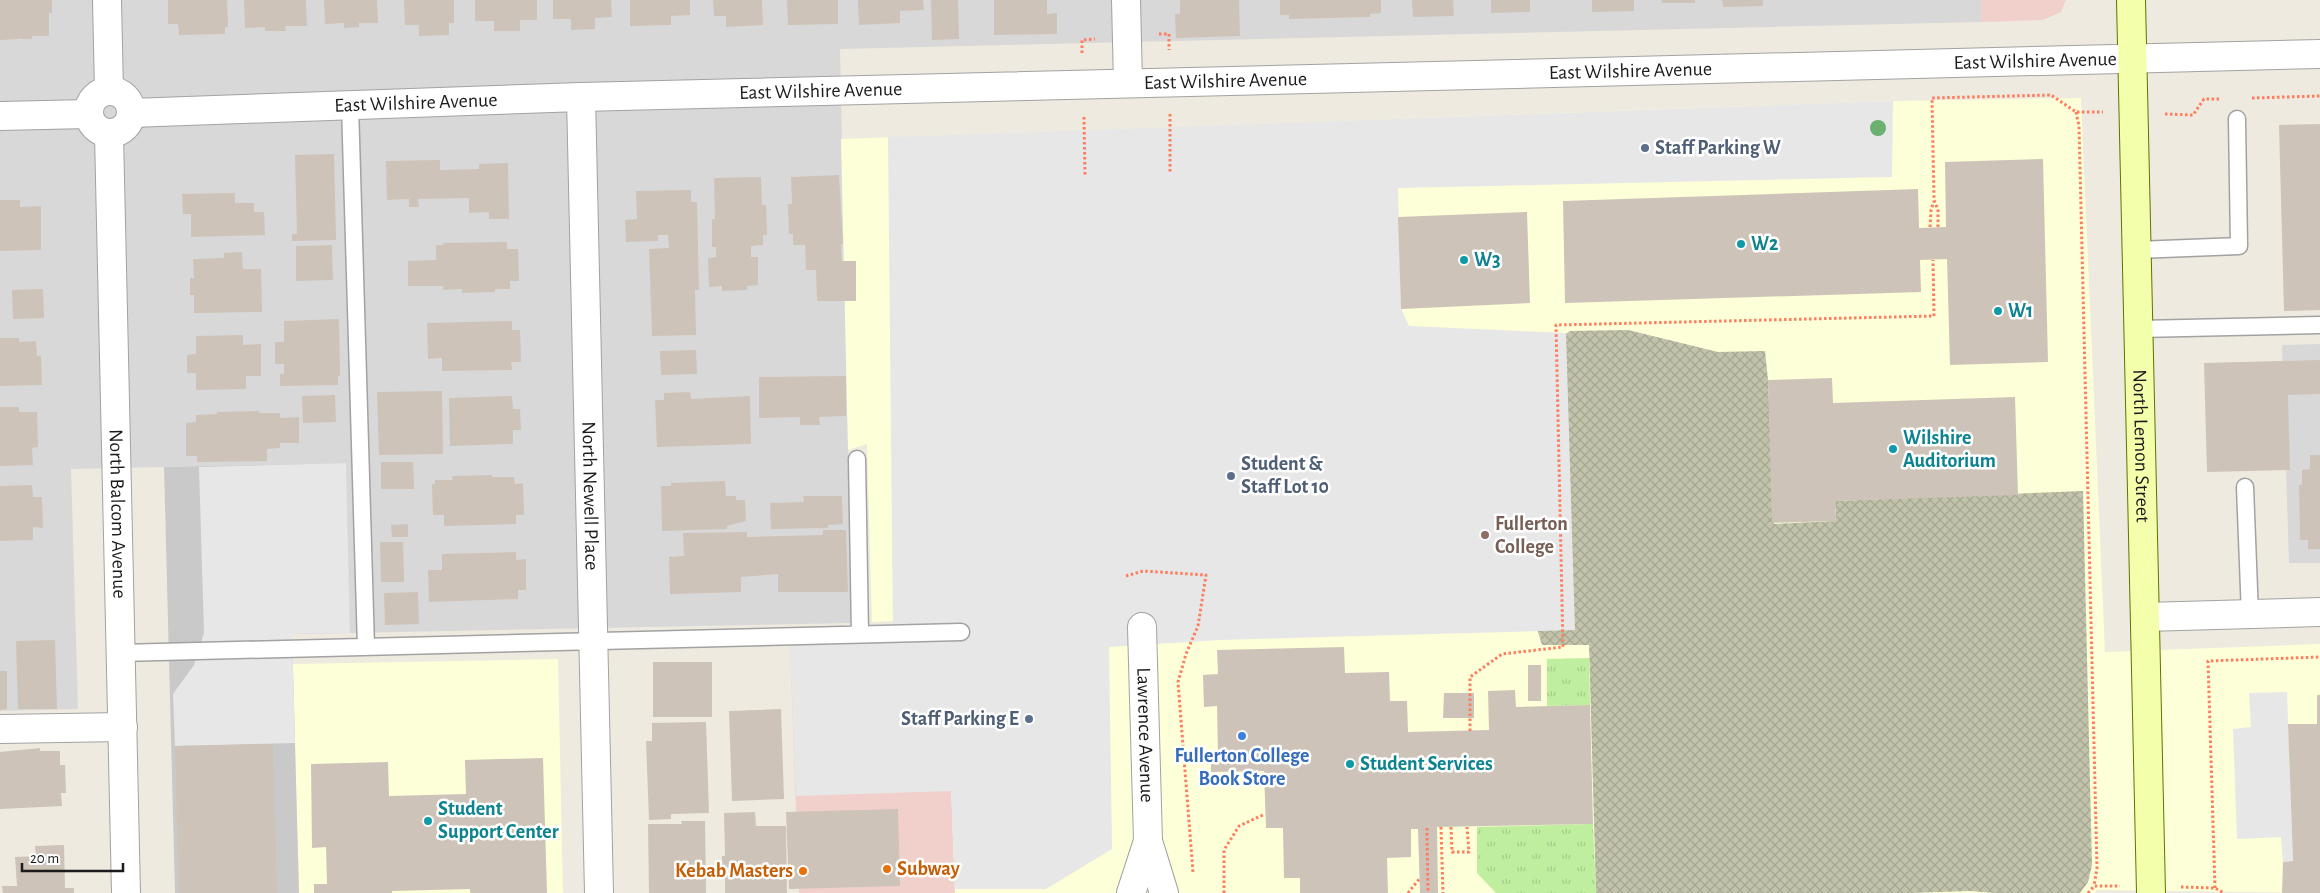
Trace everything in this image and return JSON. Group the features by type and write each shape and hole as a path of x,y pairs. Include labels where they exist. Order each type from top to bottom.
{"street":[{"path":"106,0 109,91"},
{"path":"1126,0 1128,83"},
{"name":"North Lemon Street","path":"2131,0 2151,893"},
{"name":"East Wilshire Avenue","path":"131,114 581,97 2320,54"},
{"path":"109,91 115,91 129,102 131,114 126,126 116,133 109,134 95,128 88,114 92,101 96,96 109,91"},
{"name":"North Newell Place","path":"581,97 599,893"},
{"path":"0,116 88,114"},
{"name":"North Balcom Avenue","path":"109,134 126,893"},
{"path":"2145,618 2320,612"},
{"name":"Lawrence Avenue","path":"1142,627 1148,842 1164,893"},
{"path":"0,730 122,726"},
{"name":"Lawrence Avenue","path":"1131,893 1148,842"}],"lane":[{"path":"350,105 366,647"},
{"path":"2137,250 2239,246 2237,119"},
{"path":"2138,329 2320,325"},
{"path":"857,459 860,634"},
{"path":"2245,487 2250,614"},
{"path":"120,653 961,632"}],"path":[{"path":"1930,227 1931,210 1934,200 1932,98 2051,95 2076,112 2192,115 2204,99 2223,99"},
{"path":"2243,98 2320,96"},
{"path":"2076,112 2079,126 2097,868 2094,886"},
{"path":"1934,200 1938,210 1938,227"},
{"path":"1470,731 1470,677 1502,654 1563,647 1556,325 1934,316 1933,260"},
{"path":"1126,576 1143,571 1206,575 1198,626 1186,654 1178,682 1193,874"},
{"path":"2215,888 2208,661 2320,657"},
{"path":"1224,893 1224,850 1239,826 1265,814"},
{"path":"1441,827 1440,871 1442,893"},
{"path":"1452,827 1452,852 1469,852 1467,827"},
{"path":"1427,828 1428,893"},
{"path":"1408,893 1420,878"}],"shaded area":[{"path":"0,0 1981,0 1981,22 840,49 852,623 350,633 346,463 71,469 78,709 0,711"},
{"path":"1981,0 2066,0 2061,12 2043,20 1981,22"},
{"name":"Fullerton College","path":"2081,98 2105,652 2320,644 2320,893 2097,890 2095,893 955,893 946,640 940,619 872,622 867,444 848,450 841,139 1893,101"},
{"name":"Student & Staff Lot 10","path":"1893,101 1892,177 1398,188 1401,308 1409,326 1566,333 1575,630 1220,640 1109,647 1112,849 1046,889 955,889 951,791 796,796 790,645 945,640 893,633 888,137"},
{"path":"1628,330 1718,352 1765,351 1774,524 1836,521 1835,501 2083,491 2092,865 2088,882 2080,893 1994,893 1970,891 1910,893 1596,893 1589,645 1542,645 1531,609 1542,352 1570,331"},
{"path":"2320,344 2320,563 2289,563 2282,345"},
{"path":"346,463 350,633 292,634 299,893 175,893 164,467"},
{"path":"346,463 350,633 292,634 295,743 175,746 173,694 194,665 204,633 199,467"},
{"path":"946,640 955,893 799,893 790,645"},
{"path":"558,659 563,893 299,893 293,664"},
{"path":"2287,692 2293,861 2283,862 2281,837 2237,839 2233,729 2251,727 2249,693"}],"green space":[{"path":"1589,658 1590,705 1547,706 1547,659"},
{"path":"1593,824 1596,893 1496,893 1477,873 1477,827"}],"building":[{"path":"0,0 52,0 52,13 49,13 49,36 32,36 32,39 20,39 20,37 19,39 0,40"},
{"path":"168,0 227,0 228,27 225,27 225,34 179,35 178,24 168,24"},
{"path":"244,0 306,0 307,26 285,26 286,31 265,31 265,27 245,28"},
{"path":"324,0 377,0 378,23 359,23 359,27 344,28 344,23 325,24"},
{"path":"404,0 454,0 454,23 449,23 449,35 419,36 419,25 405,25"},
{"path":"475,0 537,0 537,20 520,20 520,31 494,31 494,21 475,21"},
{"path":"553,0 611,0 612,17 595,18 595,29 571,30 571,19 553,19"},
{"path":"630,0 690,0 690,15 671,16 671,25 630,26"},
{"path":"713,0 762,0 763,25 726,27 726,16 714,16"},
{"path":"787,0 838,0 838,24 788,25"},
{"path":"858,0 923,0 924,10 900,11 900,23 859,25"},
{"path":"931,0 958,0 959,39 932,40"},
{"path":"994,0 1047,0 1047,14 1057,13 1057,34 994,35"},
{"path":"1180,0 1239,0 1240,36 1176,38 1175,14 1180,14"},
{"path":"1280,0 1381,0 1381,13 1370,14 1370,17 1289,19 1289,15 1280,15"},
{"path":"1412,0 1453,0 1454,16 1413,17"},
{"path":"1491,0 1530,0 1530,12 1491,13"},
{"path":"1592,0 1634,0 1634,11 1592,12"},
{"path":"1661,0 1695,0 1695,3 1662,3"},
{"path":"1722,0 1763,0 1763,6 1723,7"},
{"path":"2320,124 2320,310 2284,311 2279,125"},
{"path":"334,154 336,240 292,241 292,234 297,234 295,155"},
{"name":"W2","path":"2043,159 2048,362 1950,365 1947,259 1920,260 1921,292 1565,303 1563,201 1918,189 1919,228 1946,227 1945,162"},
{"path":"440,160 440,170 479,169 479,164 508,163 509,219 489,219 489,212 469,213 469,198 418,199 419,207 409,207 409,199 387,200 386,161"},
{"path":"839,175 843,244 841,244 842,261 856,261 856,301 817,301 816,270 806,270 805,245 793,245 793,234 789,234 788,204 792,204 791,177"},
{"path":"761,177 762,205 766,205 767,235 763,235 763,245 751,246 751,257 758,257 758,285 747,286 747,290 722,291 722,286 709,287 708,258 716,257 716,247 712,247 712,219 715,219 714,178"},
{"path":"691,190 691,202 697,202 699,290 695,290 696,335 652,336 649,249 669,248 668,235 658,235 658,241 626,242 625,220 637,219 636,191"},
{"path":"235,193 235,203 254,203 254,212 264,212 265,235 191,237 191,214 183,214 182,194"},
{"path":"0,200 20,200 20,207 41,206 41,250 0,251"},
{"name":"W3","path":"1527,212 1530,303 1401,309 1398,217"},
{"path":"507,242 507,249 518,249 519,281 510,281 510,289 495,289 495,292 462,293 462,289 443,290 443,286 408,286 408,261 436,260 436,245 443,245 443,243"},
{"path":"332,245 333,280 296,281 296,246"},
{"path":"242,252 243,269 261,269 262,312 194,313 194,295 190,295 190,278 194,278 193,259 224,258 224,253"},
{"path":"43,289 44,318 13,319 12,290"},
{"path":"339,319 340,376 338,376 338,385 280,386 280,374 284,374 284,364 275,364 275,342 284,342 284,321"},
{"path":"512,321 512,330 520,330 521,362 511,362 512,370 442,371 442,358 428,359 427,323"},
{"path":"243,335 243,345 261,344 261,376 246,376 246,389 196,390 196,373 187,373 187,355 196,354 196,336"},
{"path":"0,338 19,338 19,342 36,341 37,356 41,356 42,385 0,386"},
{"path":"696,350 697,374 661,375 660,351"},
{"path":"2320,360 2320,394 2288,395 2290,470 2207,472 2204,363"},
{"path":"846,376 846,416 819,417 820,425 800,425 800,417 759,418 759,377"},
{"name":"Wilshire Auditorium","path":"1832,378 1833,403 2015,397 2018,495 1835,501 1836,521 1772,523 1768,380"},
{"path":"442,391 443,454 379,455 377,392"},
{"path":"690,392 691,399 750,396 751,444 657,447 655,400 664,400 664,393"},
{"path":"335,395 336,422 303,423 302,396"},
{"path":"512,396 513,409 520,409 521,430 513,430 513,444 450,446 449,398"},
{"path":"0,407 19,407 19,412 37,412 38,447 32,448 33,465 0,466"},
{"path":"259,411 259,413 280,413 280,418 299,417 299,443 280,443 280,448 267,449 267,461 197,462 197,456 186,456 186,423 196,422 196,415 217,414 217,412"},
{"path":"2310,455 2320,455 2320,549 2308,549 2308,540 2300,540 2299,485 2302,485 2302,470 2310,469"},
{"path":"381,462 413,462 414,489 381,489"},
{"path":"492,475 492,477 514,477 515,484 523,483 524,515 516,515 516,524 444,526 444,515 433,515 432,484 435,484 435,480 453,480 452,476"},
{"path":"725,481 726,496 736,496 736,500 745,500 746,521 727,526 727,529 662,531 661,486 671,486 671,483"},
{"path":"32,485 33,497 42,497 43,528 33,527 33,540 0,541 0,486"},
{"path":"803,496 842,496 843,524 828,525 828,528 771,529 770,503 804,502"},
{"path":"408,524 408,537 392,537 391,525"},
{"path":"823,530 846,530 848,592 778,592 778,574 741,577 741,592 670,594 669,557 684,556 683,533 747,532 747,537 823,535"},
{"path":"380,542 403,542 404,582 381,582"},
{"path":"516,552 516,560 526,559 526,590 518,590 518,599 429,602 428,570 442,570 442,554"},
{"path":"418,592 419,624 385,625 384,593"},
{"path":"55,640 57,709 18,709 16,641"},
{"name":"Student Services","path":"1344,647 1345,673 1389,672 1390,701 1407,701 1408,732 1489,730 1488,691 1515,690 1516,707 1590,705 1593,824 1437,827 1438,893 1420,893 1418,829 1411,829 1411,857 1387,858 1388,893 1300,893 1300,878 1284,878 1283,828 1266,828 1264,771 1211,772 1211,758 1218,757 1217,706 1204,707 1203,675 1218,674 1217,650"},
{"path":"653,662 712,662 712,717 653,717"},
{"path":"1528,665 1541,665 1541,701 1528,701"},
{"path":"0,671 7,671 7,709 0,710"},
{"path":"1444,693 1474,693 1474,718 1443,718"},
{"path":"2317,695 2320,695 2320,893 2282,893 2283,862 2293,861 2288,724 2317,724"},
{"path":"781,709 784,799 732,801 729,711"},
{"path":"706,722 709,813 671,814 671,819 649,820 646,741 652,741 652,723"},
{"path":"273,744 277,893 179,893 175,746"},
{"path":"40,748 40,751 60,751 60,765 65,765 66,793 61,793 62,806 0,809 0,752"},
{"name":"Student Support Center","path":"543,758 547,893 470,893 470,889 392,891 392,893 314,893 314,884 327,884 326,847 312,848 311,764 388,762 389,796 466,794 465,760"},
{"path":"898,809 900,886 789,889 786,812"},
{"path":"755,812 756,826 786,826 787,893 725,893 725,866 722,866 722,856 725,856 724,813"},
{"path":"681,821 705,821 706,893 649,893 648,824 682,824"},
{"path":"64,845 65,888 74,888 74,893 3,893 2,886 17,886 15,857 36,856 35,846"}],"place":[{"name":"Staff Parking W","path":"1645,148"},
{"name":"W2","path":"1741,244"},
{"name":"W3","path":"1464,260"},
{"name":"W1","path":"1998,311"},
{"name":"Wilshire Auditorium","path":"1893,449"},
{"name":"Student & Staff Lot 10","path":"1231,476"},
{"name":"Fullerton College","path":"1485,535"},
{"name":"Staff Parking E","path":"1029,719"},
{"name":"Fullerton College Book Store","path":"1242,736"},
{"name":"Student Services","path":"1350,764"},
{"name":"Student Support Center","path":"428,821"},
{"name":"Subway","path":"887,869"},
{"name":"Kebab Masters","path":"803,871"}]}
